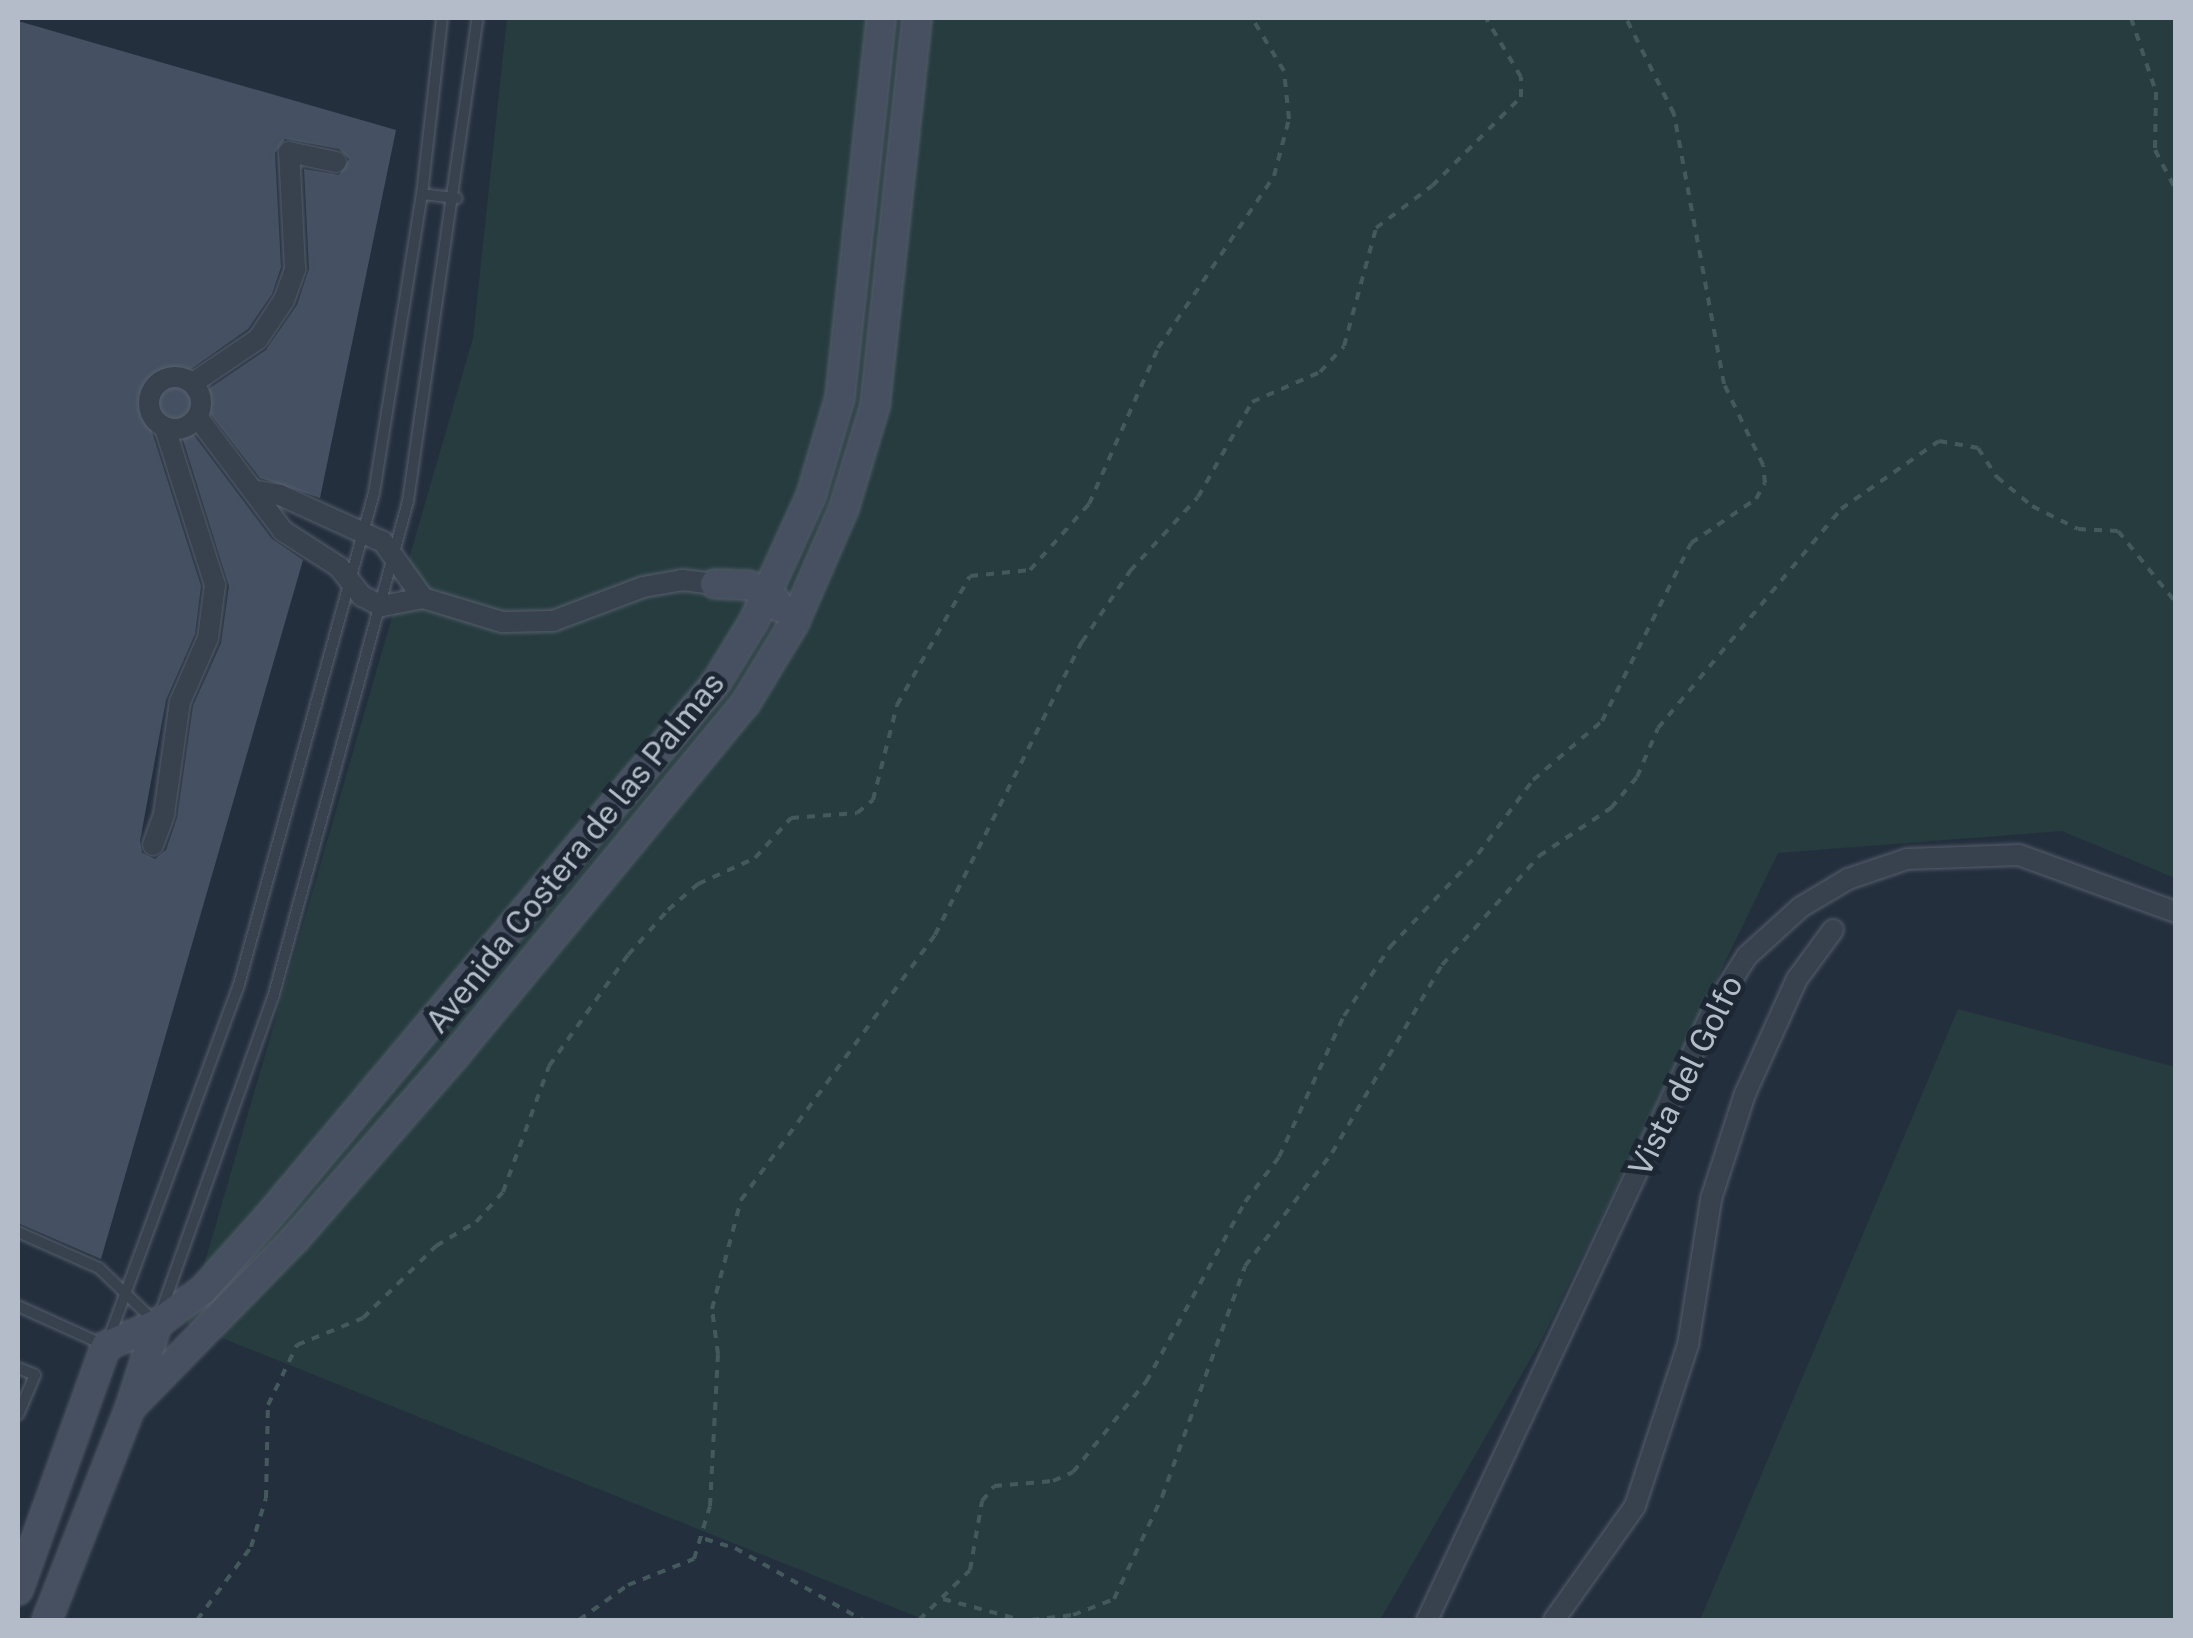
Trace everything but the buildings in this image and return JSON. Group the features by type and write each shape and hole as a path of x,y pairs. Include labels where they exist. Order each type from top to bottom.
{"main road":[{"name":"Avenida Costera de las Palmas","path":"106,1346 157,1324 203,1290 430,1030 716,683 754,621 811,496 840,398 881,18"},
{"name":"Avenida Costera de las Palmas","path":"50,1613 130,1408 294,1240 457,1053 745,704 794,623 844,508 874,404 917,18"},
{"path":"715,584 768,592 794,623"},
{"path":"715,584 754,621 794,623"},
{"path":"130,1408 157,1324"},
{"path":"50,1613 18,1591 106,1346"}],"street":[{"path":"192,383 258,338 284,300 296,269 289,152 336,162"},
{"path":"152,845 164,814 180,702 208,638 215,585 165,428 151,416 148,398 158,382 176,376 192,383 201,400 198,418 183,429 165,428"},
{"path":"198,418 283,531 306,544 362,596 382,606 423,598 502,622 553,621 643,587 682,580 715,584"},
{"path":"256,491 362,530 395,554 423,598"},
{"path":"306,544 317,511"},
{"name":"Vista del Golfo","path":"1427,1620 1714,1008 1747,956 1817,898 1848,879 1908,859 2019,855 2176,912"},
{"path":"1554,1620 1635,1506 1688,1345 1711,1199 1745,1094 1797,979 1833,930"}],"lane":[{"path":"18,1306 106,1346 238,988 362,530 422,194 442,18"},
{"path":"18,1232 99,1268 157,1324 272,998 395,554 457,198 478,18"},
{"path":"422,194 457,198"},
{"path":"18,1368 35,1375 18,1415"}],"path":[{"path":"196,1620 251,1547 266,1498 268,1405 297,1344 363,1318 436,1246 476,1222 503,1192 548,1066 628,955 683,897 755,858 790,818 856,813 873,800 898,704 970,576 1030,570 1089,504 1158,348 1274,176 1289,119 1284,71 1252,18"},
{"path":"579,1620 628,1586 676,1571 694,1559 705,1539 718,1354 712,1308 741,1200 935,935 1082,642 1130,571 1198,497 1252,402 1320,372 1344,346 1376,228 1432,186 1520,96 1521,77 1486,18"},
{"path":"919,1620 970,1570 977,1520 994,1486 1053,1482 1072,1472 1146,1382 1246,1202 1279,1157 1344,1016 1390,947 1478,854 1533,780 1602,721 1691,543 1756,499 1765,483 1764,464 1724,384 1674,114 1626,18"},
{"path":"2132,18 2156,92 2155,150 2176,190"},
{"path":"1031,1620 1073,1615 1114,1599 1162,1497 1245,1266 1332,1153 1442,965 1539,856 1611,808 1637,777 1658,728 1841,509 1939,441 1978,448 1997,477 2032,506 2078,529 2118,532 2176,602"},
{"path":"705,1539 735,1548 863,1620"},
{"path":"943,1599 1022,1620"}],"green space":[{"path":"507,18 2175,18 2175,878 2062,831 1778,853 1542,1339 1380,1620 925,1620 187,1324 473,338"},
{"path":"1958,1009 2175,1067 2175,1620 1700,1620"}]}
